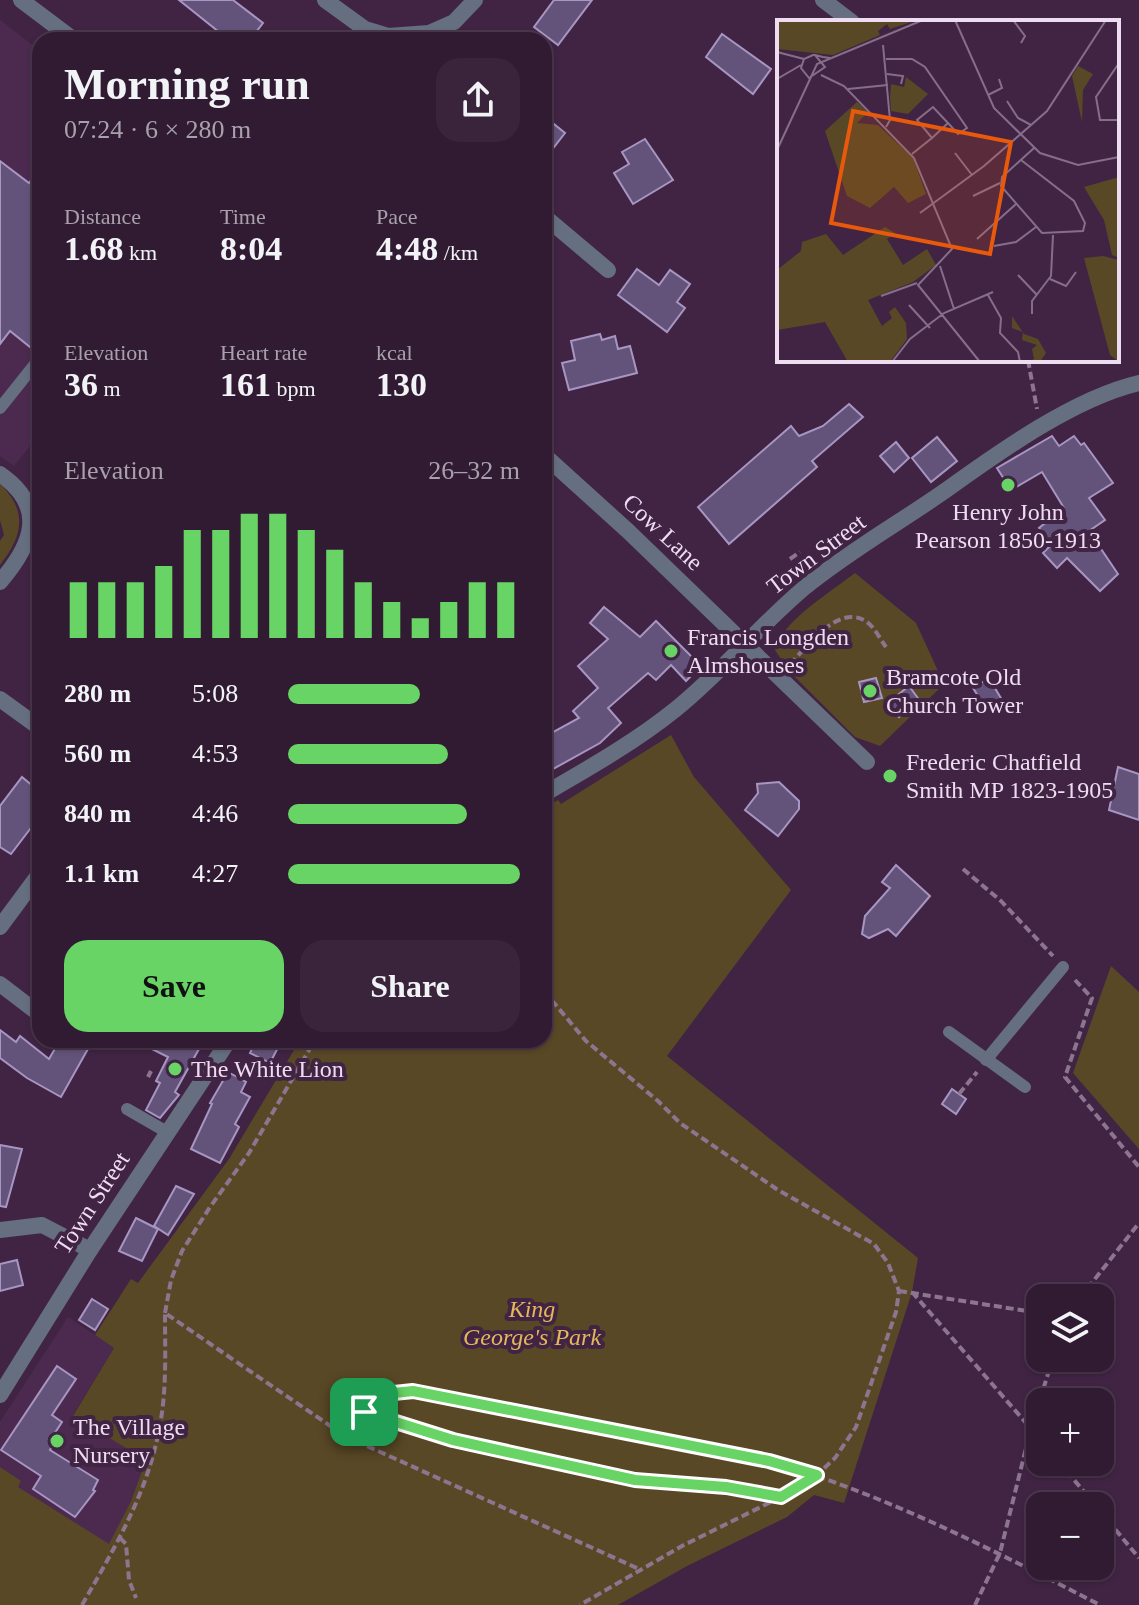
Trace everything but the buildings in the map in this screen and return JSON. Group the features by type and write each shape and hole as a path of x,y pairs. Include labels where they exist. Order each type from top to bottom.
{"street":[{"path":"21,0 63,32"},
{"path":"325,0 365,29 375,32"},
{"path":"438,32 454,22 475,0"},
{"path":"823,0 849,20"},
{"path":"552,223 608,270"},
{"name":"Town Street","path":"552,789 641,735 676,709 780,609 817,578 989,459 1097,397 1139,383"},
{"name":"Cow Lane","path":"552,462 628,531 867,762"},
{"path":"0,474 18,488 32,509"},
{"path":"0,582 15,565 29,540 32,522"},
{"path":"0,699 32,722"},
{"path":"0,927 32,884"},
{"path":"0,984 32,1008"},
{"name":"Town Street","path":"0,1395 90,1250 224,1048"},
{"path":"0,1230 42,1225 90,1250"}],"lane":[{"path":"0,408 32,368"},
{"path":"986,1060 1063,967"},
{"path":"949,1032 1025,1087"},
{"path":"127,1109 167,1132"}],"path":[{"path":"1028,362 1038,417"},
{"path":"790,559 800,552"},
{"path":"789,665 823,630 845,618 866,621 886,647"},
{"path":"963,869 1001,901 1092,998 1065,1077 1139,1167"},
{"path":"552,1001 586,1041 680,1123 778,1190 874,1244 888,1263 899,1291 891,1326 856,1427 835,1458 817,1475 781,1497 639,1569 580,1605"},
{"path":"82,1605 120,1538 145,1479 159,1430 164,1385 165,1313 171,1280 182,1251 249,1153 310,1048"},
{"path":"959,1094 968,1082"},
{"path":"1091,1284 1139,1223"},
{"path":"899,1291 1026,1311"},
{"path":"912,1292 1026,1422"},
{"path":"165,1313 345,1436 639,1569"},
{"path":"345,1436 364,1412 394,1393 413,1391 769,1461 817,1475 1000,1553 1100,1605"},
{"path":"364,1412 453,1440 635,1480 726,1487 781,1497"},
{"path":"975,1605 1000,1553 1026,1448"},
{"path":"1071,1476 1084,1492"},
{"path":"1114,1528 1139,1558"},
{"path":"120,1538 126,1544 129,1580 136,1598"}],"shaded area":[{"path":"0,20 32,45 32,443 14,466 0,456"},
{"name":"The Village Nursery","path":"68,1317 114,1348 73,1415 146,1460 131,1501 109,1545 17,1487 21,1482 0,1467 0,1422"}],"green space":[{"path":"0,484 15,505 19,524 8,555 0,565 0,541 4,535 0,520"},
{"path":"855,573 916,623 944,684 880,746 855,737 788,670 775,650 779,639 797,618"},
{"name":"King George's Park","path":"671,735 694,777 791,890 667,1056 918,1258 912,1292 844,1503 814,1495 787,1517 687,1566 618,1605 0,1605 0,1467 21,1481 18,1487 109,1544 131,1501 146,1460 73,1416 114,1348 95,1335 131,1279 138,1283 229,1159 295,1048 552,1048 552,803 558,800 561,804"},
{"path":"1111,966 1139,992 1139,1149 1073,1073"}],"place":[{"name":"Henry John Pearson 1850-1913","path":"1008,485"},
{"name":"Francis Longden Almshouses","path":"671,651"},
{"name":"Bramcote Old Church Tower","path":"870,691"},
{"name":"Frederic Chatfield Smith MP 1823-1905","path":"890,776"},
{"name":"The White Lion","path":"175,1069"},
{"name":"The Village Nursery","path":"57,1441"}],"route":[{"path":"413,1391 769,1461 817,1475 781,1497 726,1487 635,1480 453,1440 364,1412 394,1393 413,1391"}]}
